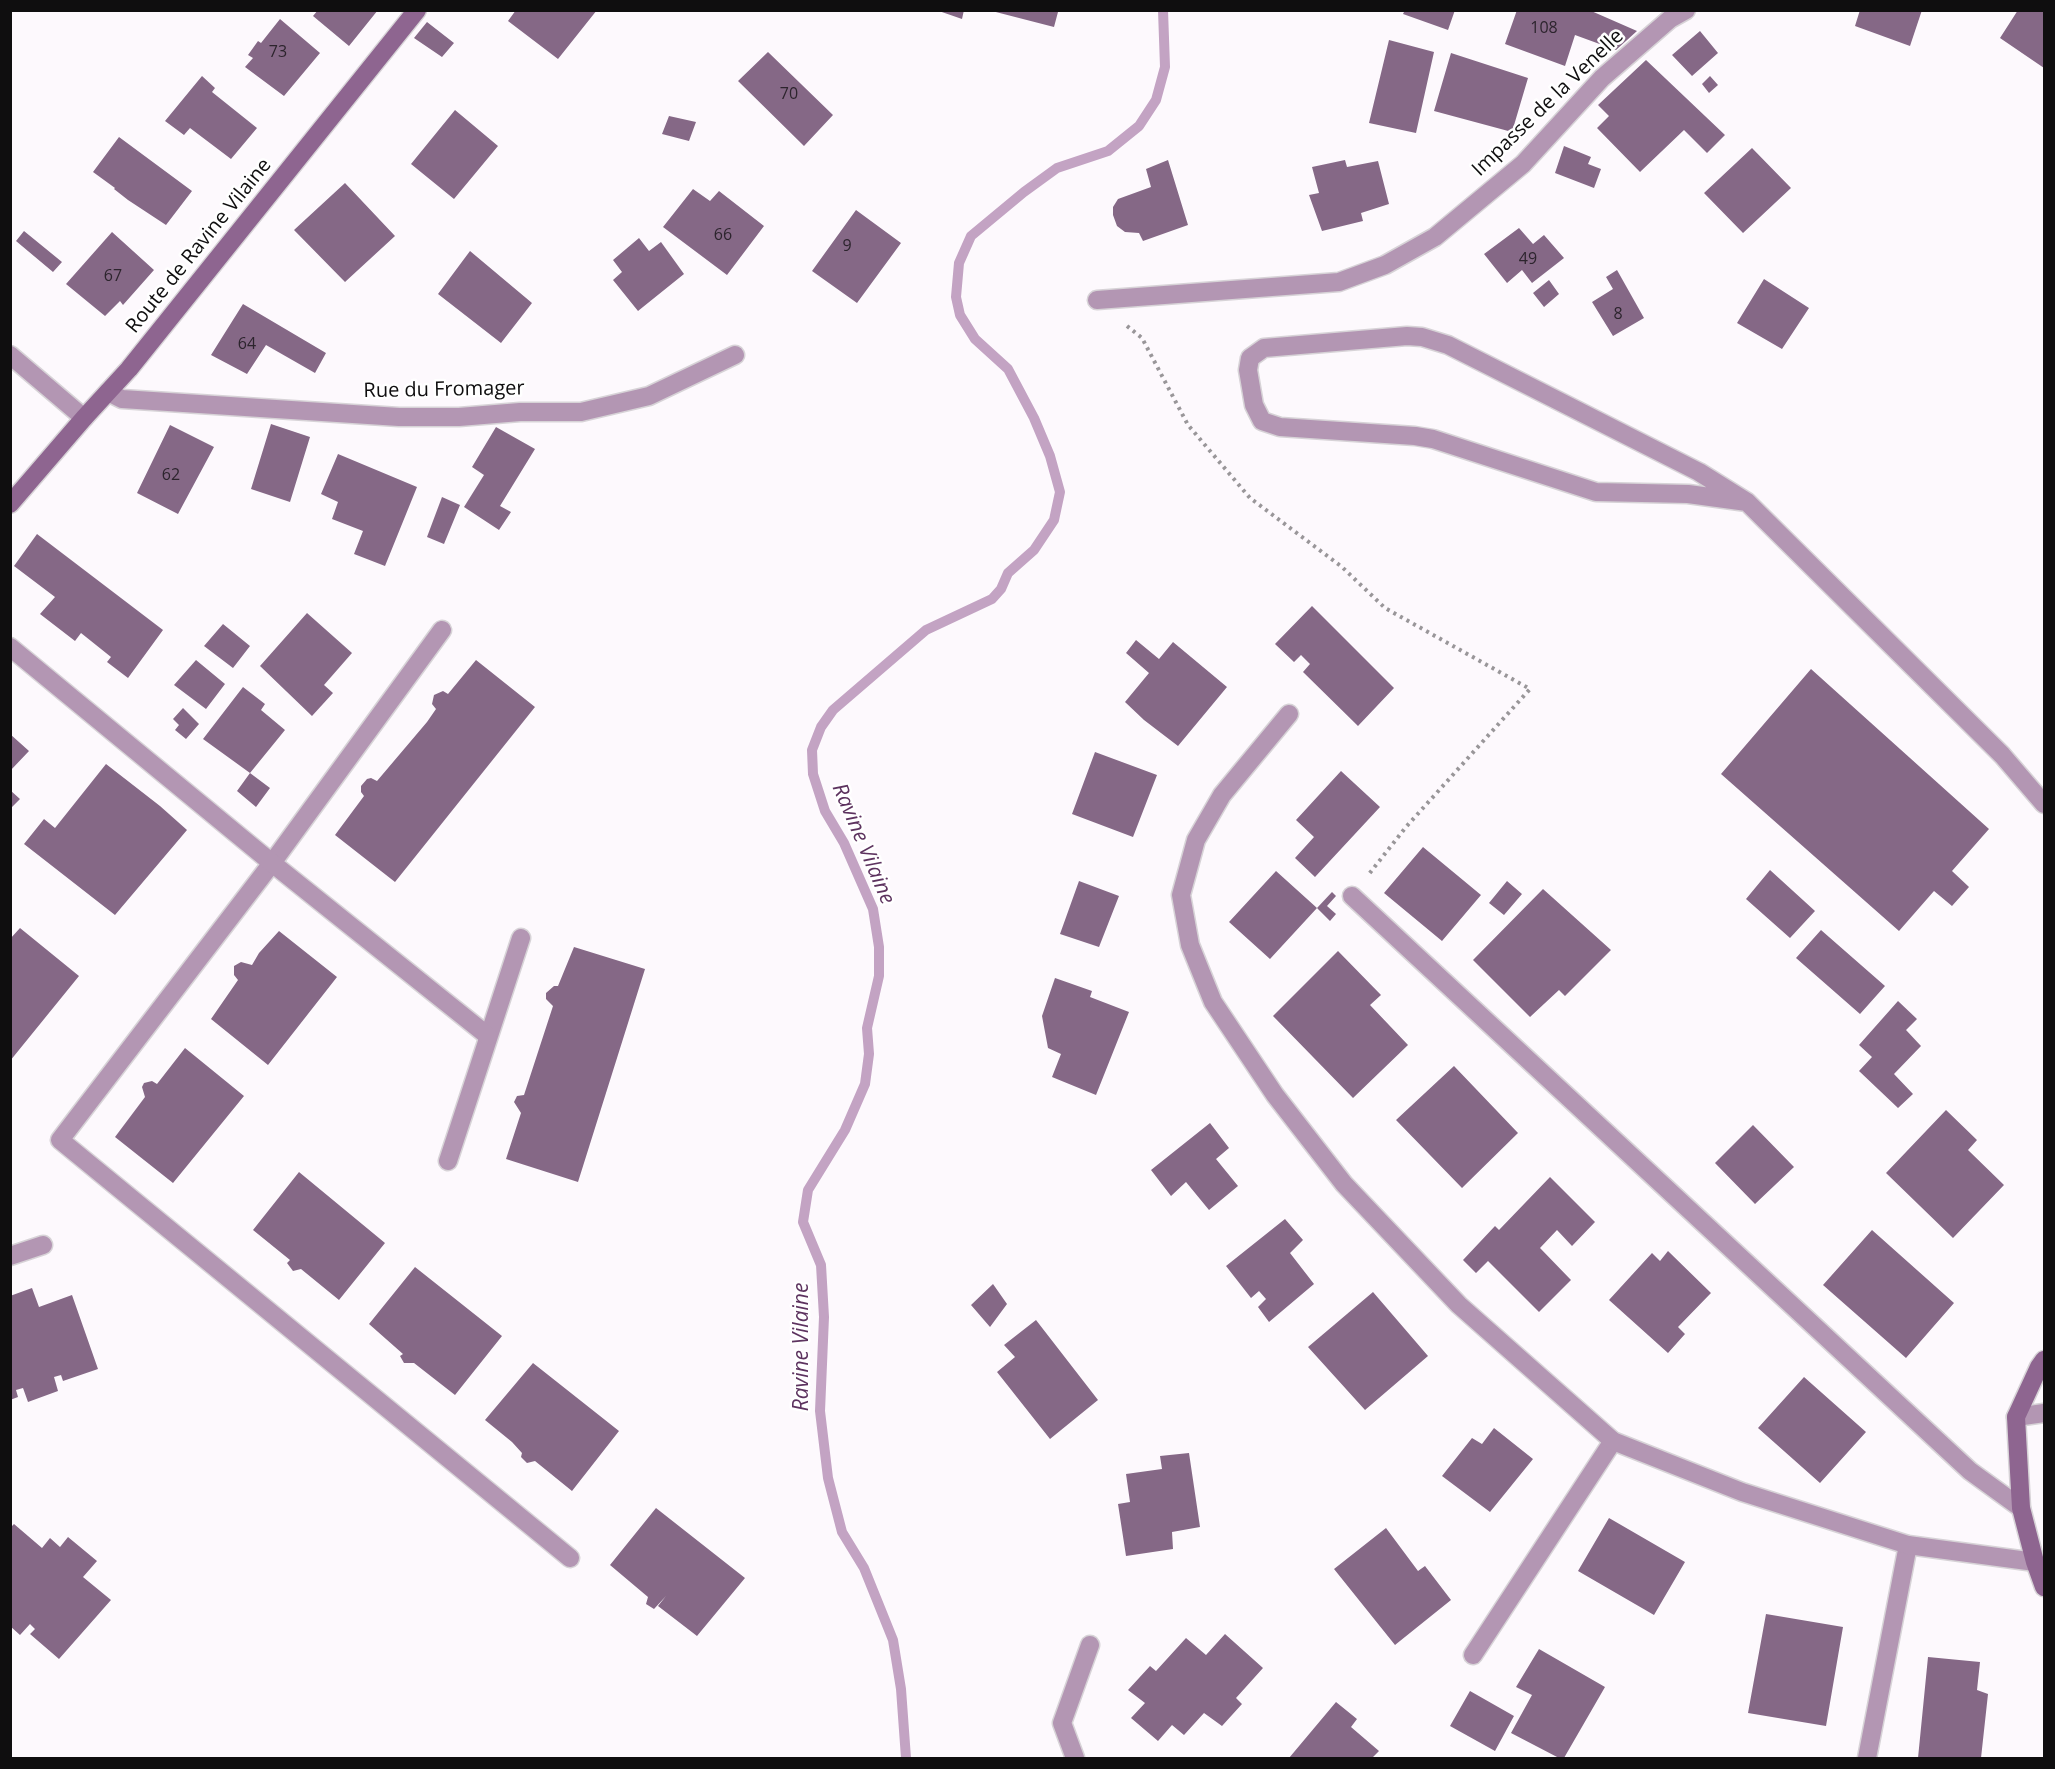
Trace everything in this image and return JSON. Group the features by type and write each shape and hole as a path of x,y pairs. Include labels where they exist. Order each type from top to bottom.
{"main road":[{"name":"Route de Ravine Vilaine","path":"10,504 129,369 417,10"},
{"path":"2044,1360 2016,1417 2021,1508 2044,1587"}],"street":[{"name":"Impasse de la Venelle","path":"1097,300 1340,282 1385,265 1434,237 1522,164 1602,78 1670,20 1686,10"},
{"path":"1747,502 1688,494 1596,492 1433,439 1280,427 1262,421 1254,405 1248,370 1250,358 1264,348 1407,336 1422,337 1458,350 1699,472 1747,502 2002,755 2044,804"},
{"path":"10,355 84,418"},
{"name":"Rue du Fromager","path":"108,392 123,399 399,417 581,412 650,396 735,355"},
{"path":"442,630 272,863 60,1140 570,1558"},
{"path":"10,647 272,863 488,1036"},
{"path":"1289,714 1222,795 1196,840 1181,895 1190,945 1213,1002 1275,1095 1344,1184 1459,1305 1613,1441 1742,1492 1908,1545 2035,1562"},
{"path":"1352,896 1970,1471 2021,1508"},
{"path":"448,1161 521,938"},
{"path":"10,1256 43,1245"},
{"path":"2016,1417 2044,1413"},
{"path":"1473,1655 1613,1441"},
{"path":"1867,1758 1908,1545"},
{"path":"1075,1758 1062,1723 1090,1645"}],"path":[{"path":"1097,300 1142,338 1188,425 1250,498 1342,567 1385,608 1530,689 1406,826 1352,896"}],"building":[{"path":"318,10 378,10 349,46 313,16"},
{"path":"516,10 597,10 558,59 508,21"},
{"path":"936,10 964,10 962,19"},
{"path":"988,10 1052,10 1058,12 1054,27"},
{"path":"1405,10 1455,10 1448,30 1403,14"},
{"path":"1517,10 1589,10 1637,31 1616,50 1575,35 1565,66 1505,44"},
{"path":"1860,10 1922,10 1910,46 1855,26"},
{"path":"2018,10 2044,10 2044,68 2000,38"},
{"path":"280,19 320,53 284,96 245,67 253,58 248,55 258,41 261,43"},
{"path":"427,22 454,43 442,57 414,38"},
{"path":"1700,31 1718,53 1692,76 1672,55"},
{"path":"1389,40 1434,52 1416,133 1369,123"},
{"path":"768,52 833,115 804,146 738,81"},
{"path":"1451,53 1528,78 1512,132 1434,111"},
{"path":"1646,60 1725,135 1707,153 1684,130 1640,172 1597,128 1609,116 1598,105"},
{"path":"202,76 215,88 212,92 257,128 231,159 190,128 184,135 165,121"},
{"path":"1710,76 1718,85 1709,93 1702,84"},
{"path":"455,110 498,146 454,199 411,164"},
{"path":"669,116 696,122 689,141 662,134"},
{"path":"119,137 192,191 166,225 128,200 93,172"},
{"path":"1564,146 1591,157 1588,164 1601,169 1594,188 1555,173"},
{"path":"1752,148 1791,188 1743,233 1704,193"},
{"path":"1168,160 1188,225 1143,241 1139,233 1125,232 1117,226 1113,207 1118,199 1151,187 1146,169"},
{"path":"1345,160 1347,167 1378,161 1389,204 1361,213 1363,221 1322,231 1309,195 1319,193 1312,167"},
{"path":"345,183 395,236 345,282 294,230"},
{"path":"693,189 710,201 719,191 764,226 727,275 663,227"},
{"path":"856,210 901,243 857,303 812,271"},
{"path":"1519,228 1533,244 1544,235 1564,258 1532,283 1522,270 1507,283 1484,254"},
{"path":"24,231 62,262 53,272 16,241"},
{"path":"112,232 154,270 123,305 120,301 105,316 66,284"},
{"path":"639,238 649,251 661,242 684,274 638,311 613,280 622,272 613,260"},
{"path":"470,251 532,303 501,343 438,294"},
{"path":"1617,270 1644,318 1613,336 1592,302 1613,289 1606,277"},
{"path":"1764,279 1809,308 1782,349 1737,323"},
{"path":"1549,280 1559,294 1544,307 1533,293"},
{"path":"243,304 326,353 315,373 266,345 247,374 211,355"},
{"path":"271,424 310,437 290,502 251,489"},
{"path":"170,425 214,447 178,514 137,493"},
{"path":"496,427 535,449 500,506 511,512 499,530 464,507 484,475 472,467"},
{"path":"338,454 417,487 385,566 354,554 363,531 332,519 338,502 321,494"},
{"path":"442,497 460,505 444,544 427,537"},
{"path":"37,534 163,630 128,678 107,662 111,657 81,633 75,641 40,614 55,597 14,566"},
{"path":"1312,606 1394,688 1358,726 1303,672 1310,664 1301,655 1294,662 1275,644"},
{"path":"307,613 352,653 324,685 333,693 312,716 260,666"},
{"path":"223,624 250,646 233,668 204,646"},
{"path":"1136,640 1159,659 1173,642 1227,687 1178,746 1125,702 1149,673 1126,653"},
{"path":"196,660 225,684 206,709 174,685"},
{"path":"476,660 535,707 395,882 335,835 364,796 361,786 367,779 377,781 427,722 436,709 432,704 434,695 443,691 448,694"},
{"path":"1811,669 1989,829 1952,871 1969,887 1952,906 1934,891 1899,931 1721,774"},
{"path":"243,687 265,704 261,710 285,730 250,773 203,739"},
{"path":"183,708 199,724 186,739 175,730 179,725 173,719"},
{"path":"10,734 29,751 10,771"},
{"path":"1095,752 1157,775 1133,837 1072,814"},
{"path":"106,764 187,830 115,915 24,844 44,819 55,828"},
{"path":"1341,771 1380,807 1315,877 1295,858 1314,837 1296,820"},
{"path":"250,773 270,788 256,807 237,791"},
{"path":"10,790 20,799 10,809"},
{"path":"1423,847 1481,895 1442,941 1384,893"},
{"path":"1770,870 1815,911 1790,938 1746,899"},
{"path":"1276,871 1317,908 1270,959 1229,922"},
{"path":"1079,881 1119,896 1099,947 1060,934"},
{"path":"1507,881 1522,894 1504,915 1489,903"},
{"path":"1543,889 1611,950 1565,996 1559,990 1530,1017 1473,960"},
{"path":"1332,892 1336,896 1327,906 1336,914 1330,921 1317,908"},
{"path":"20,928 79,976 10,1061 10,939"},
{"path":"1821,930 1885,986 1860,1014 1796,958"},
{"path":"279,931 337,977 268,1065 211,1019 238,980 234,975 234,966 241,962 252,965 259,953"},
{"path":"574,947 645,969 578,1182 506,1159 521,1113 514,1102 517,1096 524,1095 553,1006 546,999 546,993 554,986 558,986"},
{"path":"1338,951 1381,995 1370,1005 1408,1045 1353,1098 1273,1016"},
{"path":"1055,978 1092,991 1090,997 1129,1012 1096,1095 1052,1077 1061,1054 1048,1048 1042,1016"},
{"path":"1898,1001 1917,1019 1906,1030 1921,1046 1894,1074 1913,1094 1898,1108 1859,1071 1872,1057 1859,1045"},
{"path":"185,1048 244,1096 173,1183 115,1137 145,1097 142,1087 144,1083 152,1081 157,1084"},
{"path":"1454,1066 1518,1133 1462,1188 1396,1120"},
{"path":"1946,1110 1977,1140 1968,1150 2004,1185 1953,1238 1886,1173"},
{"path":"1210,1123 1229,1148 1216,1159 1238,1186 1209,1210 1186,1182 1171,1196 1151,1170"},
{"path":"1753,1125 1794,1167 1755,1204 1715,1163"},
{"path":"299,1172 385,1243 339,1300 301,1269 293,1271 287,1263 290,1260 253,1230"},
{"path":"1550,1177 1595,1222 1572,1246 1557,1230 1540,1248 1571,1280 1539,1312 1488,1261 1476,1273 1463,1260 1495,1226 1499,1230"},
{"path":"1285,1219 1303,1240 1290,1253 1314,1284 1269,1322 1258,1307 1266,1299 1259,1291 1251,1298 1226,1266"},
{"path":"1872,1230 1954,1303 1906,1358 1823,1285"},
{"path":"1668,1251 1711,1293 1678,1327 1685,1334 1668,1353 1609,1300 1652,1253 1660,1261"},
{"path":"415,1267 502,1336 455,1395 414,1363 404,1363 400,1356 403,1354 369,1324"},
{"path":"993,1284 1007,1304 990,1327 971,1305"},
{"path":"32,1288 39,1307 72,1295 98,1369 63,1381 61,1375 54,1377 58,1391 28,1402 23,1388 16,1390 18,1397 10,1400 10,1296"},
{"path":"1373,1292 1428,1356 1365,1410 1308,1347"},
{"path":"1036,1320 1098,1400 1050,1439 997,1372 1015,1357 1004,1345"},
{"path":"533,1363 619,1431 572,1491 535,1461 527,1463 512,1442 485,1420"},
{"path":"1804,1377 1866,1432 1820,1483 1758,1428"},
{"path":"1494,1428 1533,1459 1490,1512 1442,1476 1472,1438 1482,1444"},
{"path":"1189,1453 1200,1527 1172,1532 1173,1549 1126,1556 1118,1504 1130,1502 1126,1474 1162,1469 1160,1456"},
{"path":"656,1508 745,1578 697,1636 658,1606 666,1596 654,1609 646,1604 648,1597 610,1565"},
{"path":"1609,1518 1685,1562 1654,1615 1578,1571"},
{"path":"14,1524 42,1548 50,1538 60,1547 68,1537 97,1561 83,1577 111,1600 59,1659 30,1634 35,1629 30,1624 20,1635 10,1626 10,1528"},
{"path":"1386,1528 1418,1571 1425,1566 1451,1600 1395,1645 1334,1569"},
{"path":"1766,1614 1843,1627 1826,1726 1748,1713"},
{"path":"1225,1634 1263,1668 1236,1698 1242,1704 1222,1726 1204,1713 1184,1735 1172,1725 1158,1741 1131,1718 1145,1703 1128,1690 1150,1666 1156,1671 1186,1638 1206,1655"},
{"path":"1539,1649 1605,1687 1564,1758 1559,1758 1511,1733 1532,1695 1516,1687"},
{"path":"1928,1657 1980,1662 1977,1690 1988,1694 1981,1758 1918,1758"},
{"path":"1470,1691 1514,1716 1495,1751 1450,1726"},
{"path":"1336,1702 1357,1719 1351,1727 1379,1751 1372,1758 1289,1758"}],"waterway":[{"name":"Ravine Vilaine","path":"906,1758 901,1689 893,1640 864,1568 842,1532 828,1478 820,1411 824,1317 821,1265 803,1222 808,1190 845,1130 865,1084 869,1054 867,1028 879,976 879,947 873,909 844,843 825,811 813,774 812,750 821,727 833,710 926,630 992,599 1001,589 1008,573 1034,550 1054,520 1060,492 1050,456 1034,418 1008,369 975,339 960,315 956,297 959,263 971,236 1024,192 1057,168 1108,151 1139,126 1156,100 1165,67 1163,10"}]}
